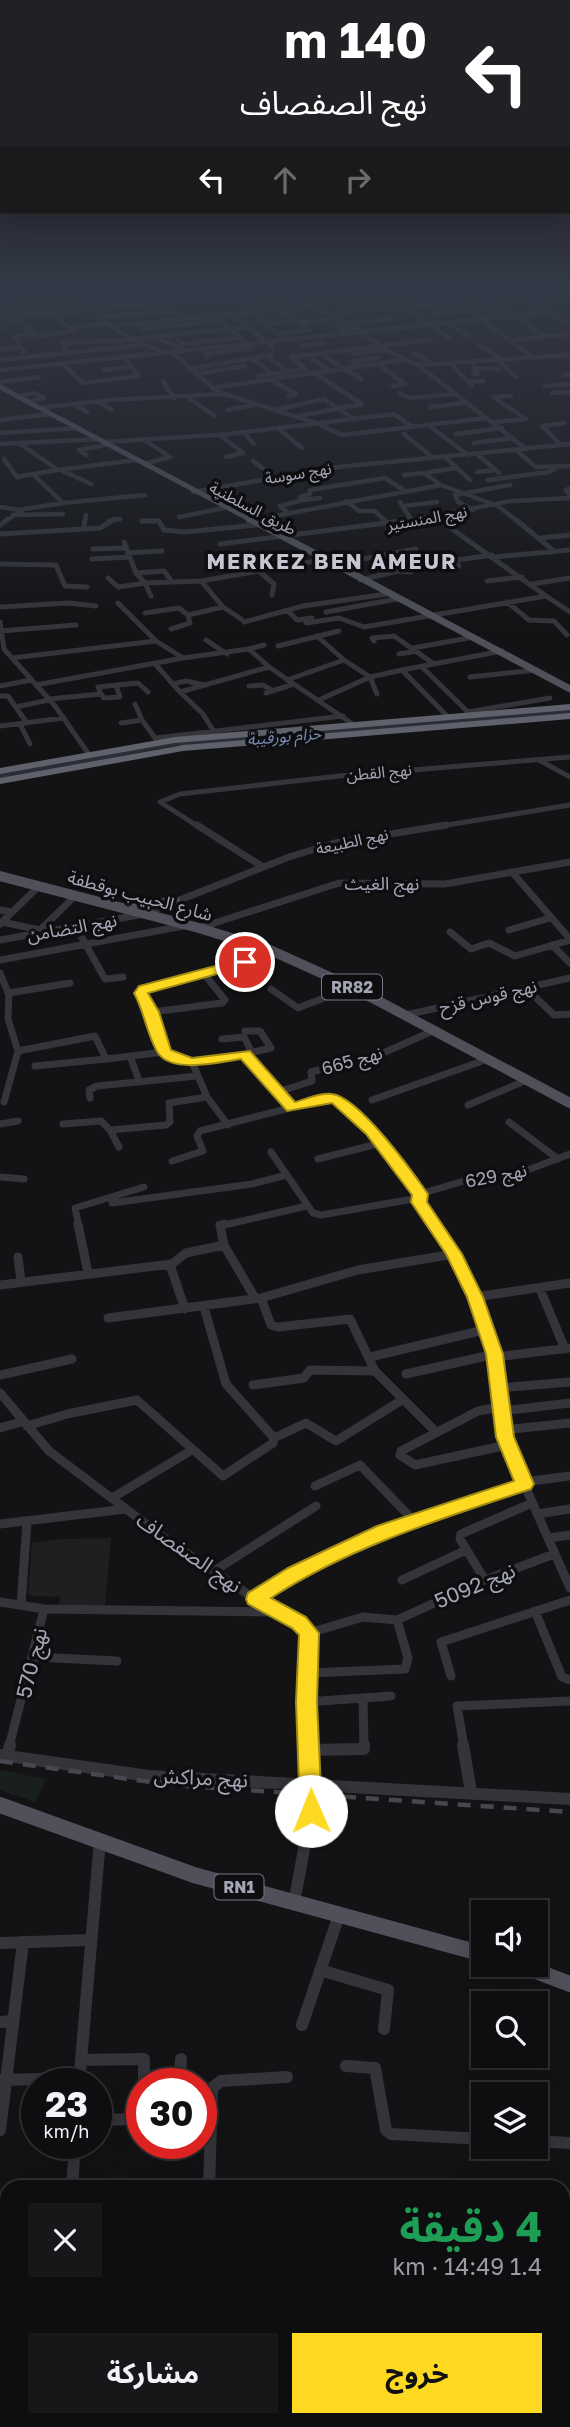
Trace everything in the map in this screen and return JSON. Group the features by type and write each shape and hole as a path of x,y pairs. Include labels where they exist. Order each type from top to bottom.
{"highway":[{"path":"531,710 570,696"},
{"path":"0,771 157,740 570,707"},
{"path":"0,781 183,748 570,716"}],"main road":[{"name":"طريق السلطنية","path":"24,399 193,492 502,651 570,689"},
{"name":"شارع الحبيب بوقطفة","path":"0,876 194,926 270,950 352,987 568,1100"},
{"path":"118,907 152,907 175,901"},
{"name":"RN1","path":"0,1805 194,1875 471,1951"},
{"path":"548,1977 570,1986"}],"street":[{"path":"29,402 39,399"},
{"path":"40,408 142,399"},
{"path":"192,399 215,416"},
{"path":"241,399 296,416 342,435 487,418"},
{"path":"275,410 315,399"},
{"path":"322,399 355,420"},
{"path":"296,416 362,404 354,399"},
{"path":"460,399 502,428 526,449"},
{"path":"493,422 526,419 496,399"},
{"path":"97,401 111,410"},
{"path":"430,407 465,403"},
{"path":"73,404 88,412"},
{"path":"227,410 257,404"},
{"path":"56,405 55,410 60,412"},
{"path":"0,420 51,414"},
{"path":"0,444 105,442 220,435 397,415 411,426"},
{"path":"561,445 542,426 564,423"},
{"path":"428,425 468,455"},
{"path":"0,433 79,428"},
{"path":"456,434 502,428"},
{"path":"546,430 570,428"},
{"path":"278,429 302,448"},
{"path":"243,432 254,444"},
{"path":"404,434 432,457"},
{"path":"220,435 243,453 226,457"},
{"path":"142,438 170,457 144,464"},
{"path":"474,443 513,438"},
{"path":"86,455 79,450 105,442"},
{"path":"19,443 58,470 91,484"},
{"name":"نهج سوسة","path":"193,492 274,477 432,457 570,444"},
{"path":"516,450 536,467 554,469"},
{"path":"477,454 497,472 477,472"},
{"path":"445,457 470,480"},
{"path":"4,460 17,477 136,460"},
{"path":"253,461 274,477"},
{"path":"488,480 570,467"},
{"path":"404,475 457,468"},
{"path":"554,469 559,477"},
{"path":"424,473 441,485 498,506 554,551"},
{"path":"33,474 64,503"},
{"path":"411,474 420,482"},
{"path":"303,500 300,497 310,494 310,490 385,478 405,491"},
{"path":"341,485 358,499"},
{"path":"248,521 441,485"},
{"path":"473,510 455,498 455,495 510,485"},
{"path":"569,498 566,490 570,488"},
{"path":"0,508 21,510 145,495"},
{"path":"288,513 280,506 320,498"},
{"name":"نهج المنستير","path":"220,544 389,525 520,500 569,498"},
{"path":"346,501 359,511 375,511 389,525"},
{"path":"412,521 402,504 437,502"},
{"path":"54,504 70,528"},
{"path":"179,517 224,508"},
{"path":"0,525 21,510"},
{"path":"13,515 63,514"},
{"path":"84,528 86,515"},
{"path":"435,517 569,611"},
{"path":"0,534 102,528 108,521 120,519"},
{"path":"142,521 159,521 162,529 185,532 257,525"},
{"path":"541,538 570,535"},
{"path":"93,549 162,551"},
{"path":"331,565 416,549"},
{"path":"92,559 126,550"},
{"path":"126,550 150,596"},
{"path":"459,566 455,562 457,560 570,550"},
{"path":"108,578 118,587 201,581 261,573 323,560"},
{"path":"0,565 56,565 65,586 86,587"},
{"path":"136,573 164,570 173,582"},
{"path":"360,580 398,570 411,572"},
{"path":"261,573 274,584 272,595"},
{"path":"487,582 522,577"},
{"path":"532,584 570,578"},
{"path":"201,581 223,607 243,620 387,594"},
{"path":"306,623 339,618 363,627 427,614 546,596"},
{"path":"326,612 397,599"},
{"path":"507,601 528,620 554,621 567,635"},
{"path":"0,607 68,603 84,607 96,606"},
{"path":"118,603 156,641 183,658"},
{"path":"145,612 175,607 188,615 190,623 171,629"},
{"path":"188,615 223,607"},
{"path":"288,611 297,620 312,618"},
{"path":"0,622 2,646 64,718 89,753"},
{"path":"0,631 76,625"},
{"path":"278,646 339,631"},
{"path":"374,641 372,638 391,635 434,664"},
{"path":"317,636 344,660 370,677 377,694"},
{"path":"399,654 474,637"},
{"path":"206,640 227,653"},
{"path":"12,659 156,641"},
{"path":"0,686 156,665 264,645"},
{"path":"249,649 269,667 354,725"},
{"path":"319,700 370,677 502,651"},
{"path":"287,680 344,660"},
{"path":"156,665 203,714 215,734 344,716"},
{"path":"180,692 269,667"},
{"path":"422,667 469,714 550,698"},
{"path":"402,670 448,717"},
{"path":"470,677 491,677 537,670"},
{"path":"173,684 186,681 206,686"},
{"path":"116,685 120,697 107,699 98,687 116,685 141,684 148,692"},
{"path":"250,686 263,685 269,692 294,684"},
{"path":"16,707 101,694"},
{"path":"0,696 8,696 16,707 30,744"},
{"path":"135,704 142,720 157,740"},
{"path":"0,726 64,718"},
{"path":"121,723 142,720"},
{"name":"نهج القطن","path":"263,867 168,810 172,801 188,794 352,774 570,757"},
{"path":"537,760 570,777"},
{"name":"نهج الطبيعة","path":"144,914 263,867 349,840 570,805"},
{"name":"نهج الغيث","path":"0,960 194,926 339,883 433,884 570,862"},
{"path":"450,932 471,949 489,943 515,956 570,940 512,872"},
{"path":"1,923 39,886"},
{"path":"1,923 38,932 75,896"},
{"path":"175,901 171,913 178,922"},
{"path":"104,903 112,912 108,921"},
{"path":"0,910 12,912"},
{"name":"نهج التضامن","path":"0,940 144,914"},
{"path":"509,930 550,918"},
{"path":"76,927 105,979 123,977"},
{"path":"552,945 570,963"},
{"path":"245,1031 260,1031 271,1048 192,1062 170,1057 164,1052 152,1012 141,993 144,989 205,975 270,950"},
{"path":"0,973 9,993 11,1011 4,1019 18,1051 4,1102"},
{"path":"152,1012 222,1003 225,1000 205,975"},
{"name":"نهج قوس قزح","path":"406,1015 570,978"},
{"path":"9,993 70,983"},
{"path":"271,989 298,1008 352,987"},
{"path":"527,989 554,1015 570,1014"},
{"name":"نهج 665","path":"278,1091 312,1081 311,1072 366,1059 435,1030"},
{"path":"18,1051 95,1036 106,1059"},
{"path":"222,1040 244,1037 248,1053 292,1107"},
{"path":"35,1066 164,1052"},
{"path":"130,1056 139,1081"},
{"path":"372,1100 488,1059"},
{"path":"192,1062 207,1097 228,1125"},
{"path":"90,1098 89,1090 97,1086 197,1076"},
{"path":"468,1105 527,1080"},
{"path":"110,1130 166,1125 170,1122 171,1102 207,1097"},
{"path":"172,1161 203,1151 197,1136 200,1131 330,1097 338,1099 381,1143 420,1196 419,1202 454,1254 475,1297 495,1356 500,1409 507,1445 554,1554 569,1581"},
{"path":"0,1124 18,1121"},
{"path":"63,1124 101,1121 110,1130 119,1147"},
{"path":"509,1122 558,1159"},
{"path":"318,1159 381,1143"},
{"path":"271,1152 307,1206 221,1225 224,1245 258,1298 271,1325 278,1327 350,1320 375,1371 436,1432"},
{"name":"نهج 629","path":"307,1206 313,1213 321,1215 420,1196 491,1173 509,1177 570,1154"},
{"path":"111,1203 252,1184 287,1175"},
{"path":"0,1177 24,1179"},
{"path":"88,1273 75,1208 144,1187"},
{"path":"0,1285 170,1265 180,1261 186,1253 224,1245"},
{"path":"108,1318 258,1298 358,1270 454,1254"},
{"path":"18,1257 21,1281"},
{"path":"170,1265 185,1309"},
{"path":"475,1297 570,1283"},
{"path":"406,1374 495,1356 567,1348 540,1289"},
{"path":"204,1307 226,1384 274,1438"},
{"path":"370,1357 488,1329"},
{"path":"0,1375 72,1359"},
{"path":"253,1385 304,1378 310,1370 375,1371"},
{"path":"500,1388 570,1382"},
{"name":"نهج الصفصاف","path":"0,1393 49,1451 214,1571 255,1599 283,1612 309,1633"},
{"path":"0,1428 137,1400 218,1474 226,1476 273,1443 274,1438 306,1423 336,1441 402,1400"},
{"path":"507,1445 415,1465 400,1456 401,1451 478,1411 570,1403"},
{"path":"503,1430 570,1423"},
{"path":"112,1498 192,1450"},
{"path":"315,1486 360,1465 413,1520"},
{"path":"255,1599 295,1573 384,1531 524,1483 570,1475"},
{"path":"485,1580 460,1539 464,1532 532,1503"},
{"path":"214,1571 316,1506"},
{"path":"0,1524 126,1509"},
{"path":"537,1514 570,1509"},
{"path":"21,1605 27,1522"},
{"path":"549,1538 570,1535"},
{"path":"402,1580 466,1550"},
{"name":"نهج 5092","path":"397,1620 485,1580 554,1554"},
{"path":"451,1676 441,1642 570,1600"},
{"path":"0,1602 44,1609 283,1612"},
{"name":"نهج 570","path":"4,1756 34,1657 44,1609"},
{"path":"535,1611 562,1677 570,1680"},
{"path":"294,1903 304,1874 311,1783 306,1702 309,1633 357,1616 385,1616 397,1620 409,1663 405,1669 308,1673"},
{"path":"34,1657 117,1661"},
{"path":"306,1702 391,1696"},
{"path":"308,1750 364,1749 363,1699"},
{"path":"471,1791 457,1706 570,1701"},
{"name":"نهج مراكش","path":"4,1756 149,1776 471,1791 570,1799"},
{"path":"80,2068 100,1840"},
{"path":"302,2025 339,1915"},
{"path":"0,1943 91,1940"},
{"path":"0,2130 3,2080 23,1942"},
{"path":"320,1970 388,1990 384,2029"},
{"path":"0,2022 13,2021"},
{"path":"81,2060 144,2059 144,2068"},
{"path":"181,2059 181,2068"},
{"path":"346,2066 375,2068 386,2130 391,2134 471,2138"},
{"path":"209,2180 212,2088 221,2081 287,2077"},
{"path":"3,2080 21,2080"},
{"path":"548,2142 570,2143"},
{"path":"73,2180 74,2159"}],"shaded area":[{"path":"111,1538 105,1605 59,1605 60,1597 32,1596 28,1593 32,1543"},
{"path":"0,1770 46,1779 35,1802 0,1790"}],"water":[{"name":"حزام بورقيبة","path":"570,709 570,714 174,746 0,779 0,773 181,742"}],"railway":[{"path":"0,1761 172,1785 570,1812"}],"district":[{"name":"MERKEZ BEN AMEUR","path":"332,562"}],"route":[{"path":"245,962 205,975 144,989 141,993 152,1012 164,1052 170,1057 192,1062 245,1054 292,1107 330,1097 338,1099 372,1131 420,1194 419,1202 454,1254 475,1297 495,1354 502,1426 524,1484 384,1531 295,1573 255,1599 299,1622 309,1633 306,1702 311,1811"}]}
